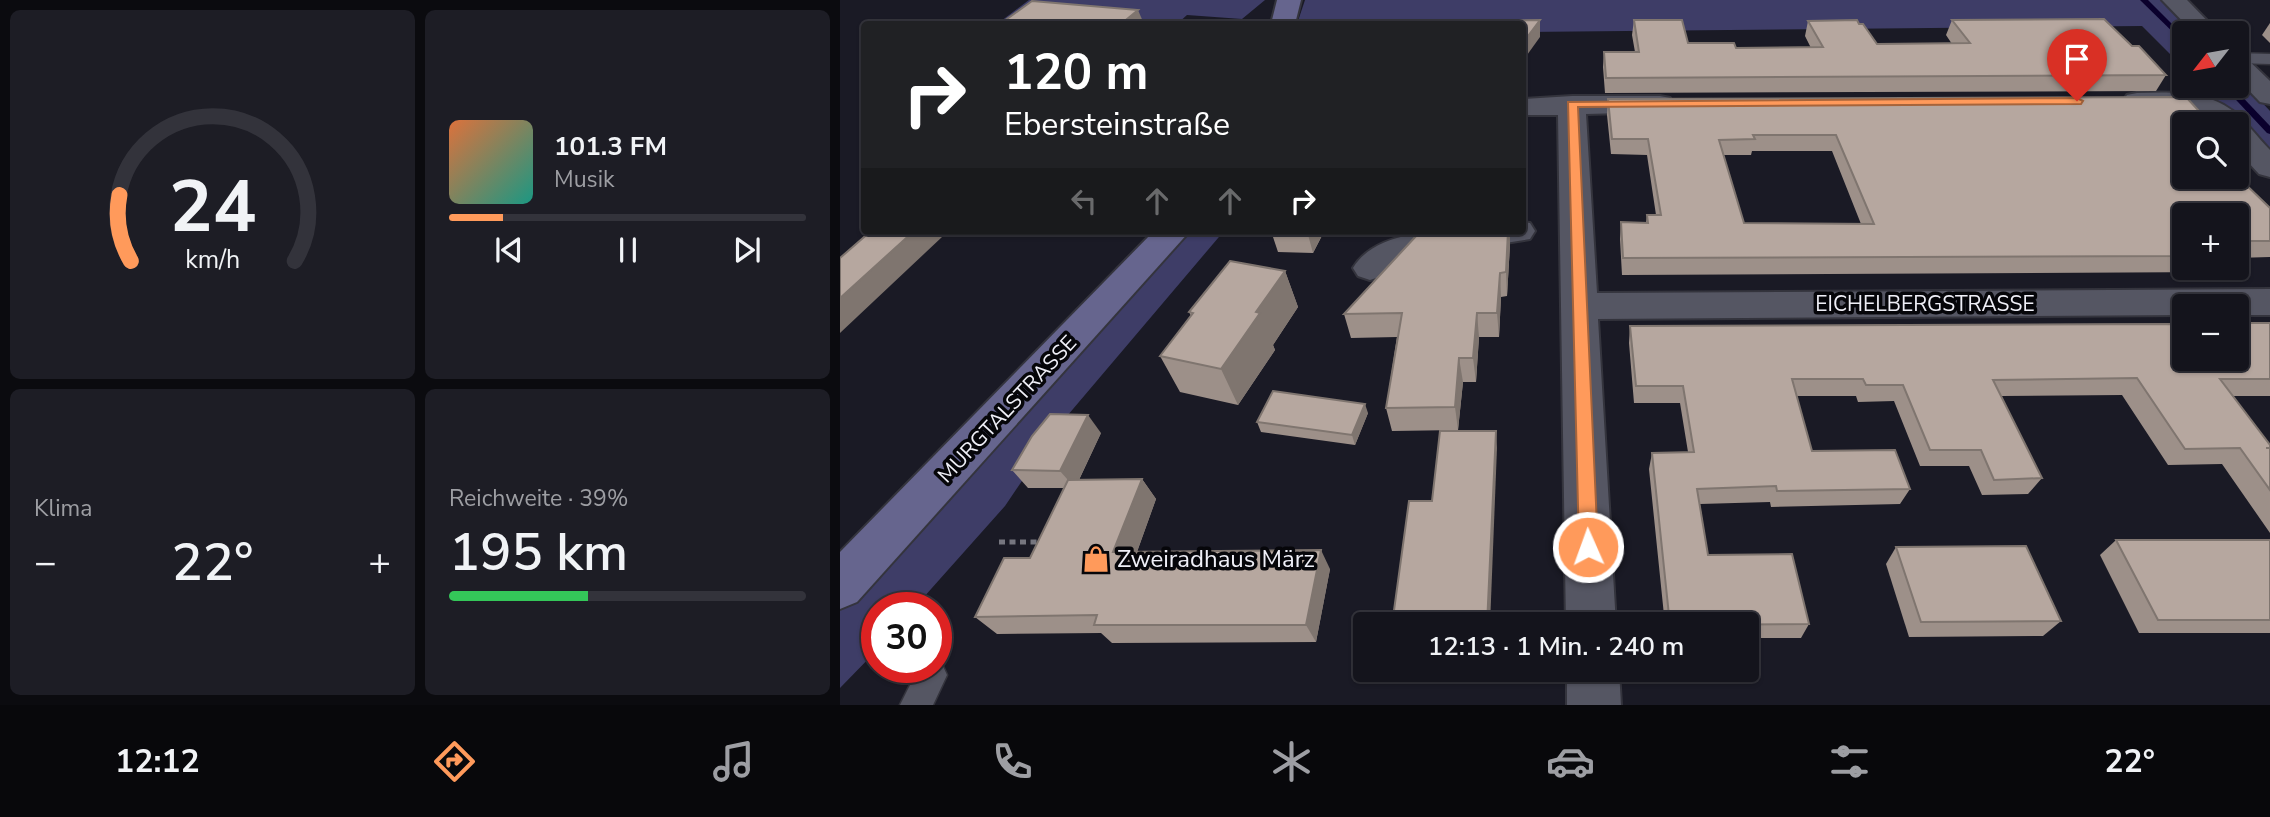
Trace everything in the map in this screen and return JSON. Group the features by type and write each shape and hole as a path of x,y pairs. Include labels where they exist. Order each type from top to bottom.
{"main road":[{"path":"1284,21 1289,0"},
{"name":"MURGTALSTRASSE","path":"840,586 1169,235"}],"street":[{"path":"2174,0 2195,21"},
{"path":"2249,74 2270,96"},
{"path":"2105,101 2190,102 2217,112"},
{"path":"1526,107 1684,103"},
{"path":"1572,104 1591,612"},
{"path":"2249,145 2270,168"},
{"path":"1526,230 1576,222"},
{"path":"1370,268 1401,248 1492,235"},
{"name":"EICHELBERGSTRASSE","path":"1579,306 2270,302"},
{"path":"1593,682 1594,705"}],"lane":[{"path":"2249,60 2270,59"},
{"path":"916,705 927,683"}],"path":[{"path":"999,542 1052,542"}],"shaded area":[{"path":"1029,0 1265,0 1242,19 1187,15 1180,21 1001,21"},
{"path":"1305,0 2162,0 2183,21 2172,21 2172,56 2142,26 1526,32 1526,21 1298,21"},
{"path":"2249,89 2270,111 2270,153 2249,132 2249,112 2228,112 2214,98 2249,98"},
{"path":"1180,235 1221,235 1062,422 1005,506 928,592 861,592 861,666 840,688 840,603"}],"building":[{"path":"1032,1 1138,10 1125,21 1004,21"},
{"path":"2104,19 2132,46 2139,46 2166,75 1606,78 1604,52 1639,52 1634,20 1682,20 1688,43 1734,43 1736,48 1823,47 1808,21 1857,20 1877,44 1970,43 1952,20"},
{"path":"1540,20 1526,39 1526,21 1479,21"},
{"path":"2187,98 2200,112 2172,112 2172,189 2249,188 2270,208 2270,241 2249,241 2249,203 2172,203 2172,256 1623,258 1621,222 1648,223 1647,215 1661,215 1648,139 1612,139 1608,99","holes":["1753,135 1836,135 1874,224 1744,223 1719,140 1755,139"]},
{"path":"866,235 910,235 840,298 840,258"},
{"path":"1417,235 1508,235 1506,272 1500,273 1497,313 1477,313 1473,358 1459,358 1455,407 1386,408 1402,313 1344,314"},
{"path":"1230,261 1285,271 1221,369 1160,356 1193,313 1189,312"},
{"path":"2249,323 2270,323 2270,379 2220,379 2270,445 2270,490 2240,448 2185,449 2137,378 1993,380 2042,478 1994,480 1981,450 1930,450 1903,385 1866,385 1863,379 1792,379 1812,451 1895,450 1910,489 1777,491 1776,486 1697,489 1708,555 1792,554 1809,624 1759,624 1759,612 1669,612 1652,453 1694,452 1683,386 1636,386 1630,326 2172,324 2172,371 2249,371"},
{"path":"1273,391 1365,404 1352,435 1257,422"},
{"path":"1050,414 1088,415 1060,471 1012,470 1032,436"},
{"path":"1440,431 1496,431 1488,612 1394,612 1409,501 1432,501"},
{"path":"1142,479 1113,552 1321,550 1306,625 1094,625 1097,615 975,617 1004,558 1030,558 1068,480"},
{"path":"2116,540 2270,540 2270,620 2158,620"},
{"path":"2026,546 2061,621 1921,622 1896,547"}],"waterway":[{"path":"2144,0 2172,29"},
{"path":"2238,98 2270,131"}],"place":[{"name":"Zweiradhaus März","path":"1096,559"}],"route":[{"path":"1588,547 1572,104 2077,101"}]}
